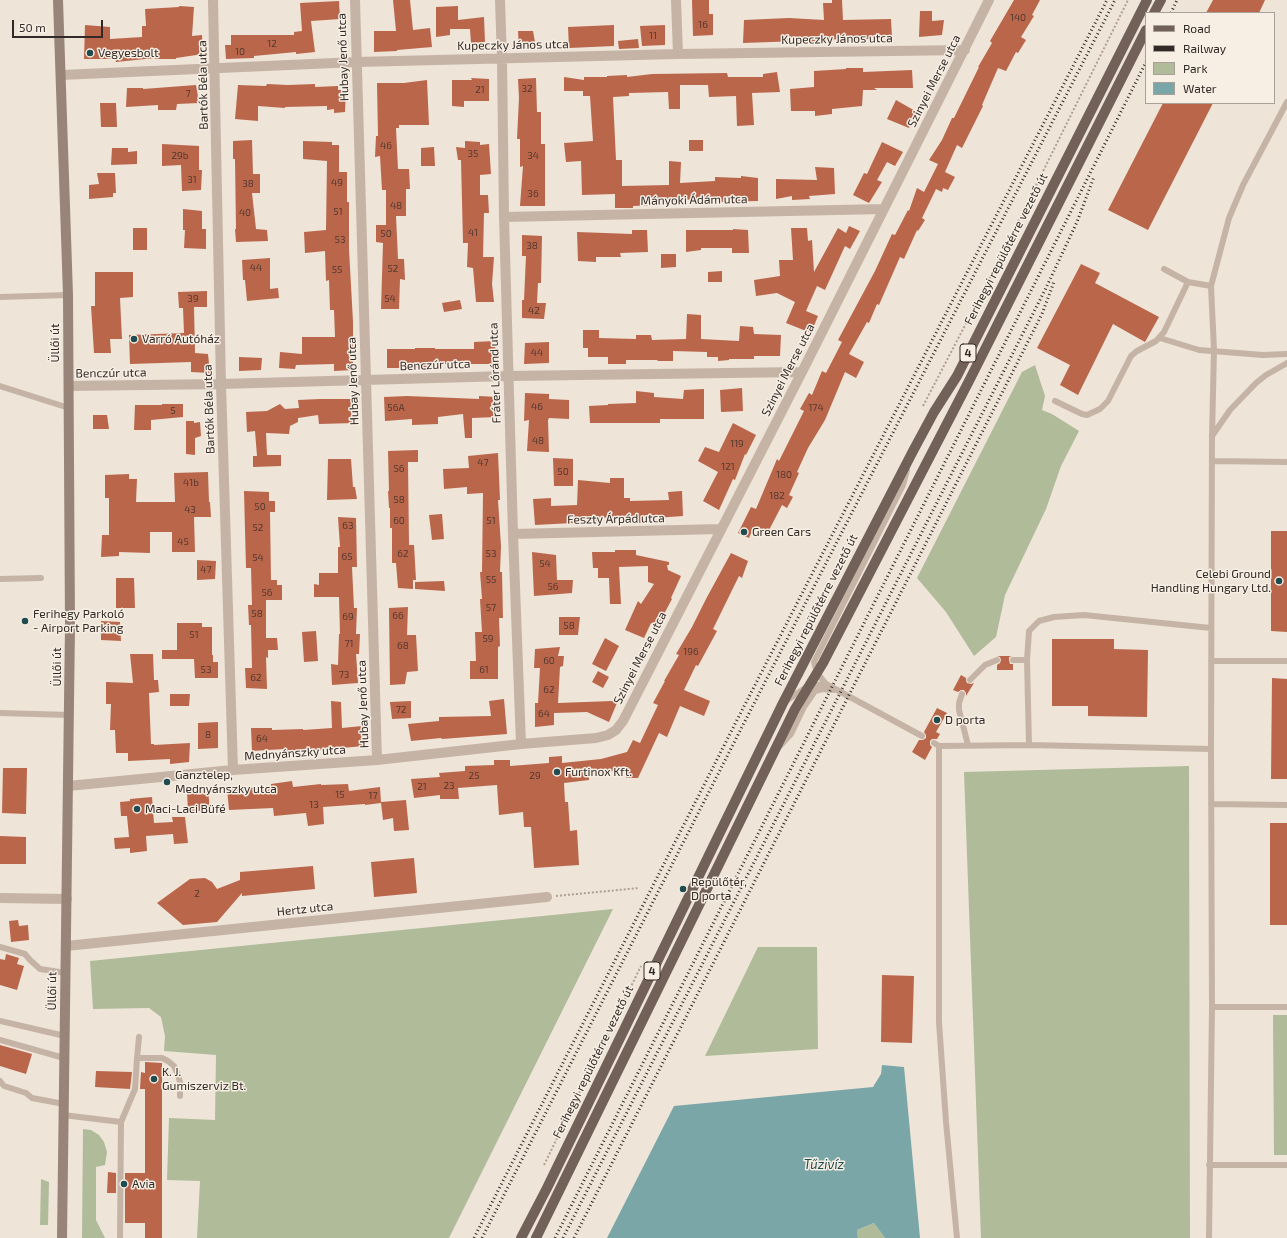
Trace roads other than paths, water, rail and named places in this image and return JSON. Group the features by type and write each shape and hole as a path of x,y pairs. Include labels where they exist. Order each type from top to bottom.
{"main road":[{"name":"Üllői út","path":"58,0 68,295 69,386 70,715 62,1238"},
{"name":"Ferihegyi repülőtérre vezető út","path":"520,1238 550,1181 783,703 913,450 934,412 957,376 1147,0"},
{"path":"1155,12 1161,0"},
{"name":"4","path":"536,1238 771,756 795,709 817,673 969,381 1145,32"}],"street":[{"name":"Bartók Béla utca","path":"213,0 221,384 233,770"},
{"name":"Hubay Jenő utca","path":"355,0 377,760"},
{"name":"Fráter Lóránd utca","path":"500,0 508,376 521,744"},
{"path":"676,0 678,54"},
{"name":"Szinyei Merse utca","path":"596,738 608,735 616,730 623,721 802,372 989,0"},
{"name":"Kupeczky János utca","path":"61,75 356,62 678,54 965,50"},
{"name":"Mányoki Ádám utca","path":"504,217 884,209"},
{"name":"Benczúr utca","path":"69,386 221,384 508,376 802,372"},
{"name":"Feszty Árpád utca","path":"513,534 720,530"},
{"name":"Mednyánszky utca","path":"68,786 233,770 377,760 521,744 596,738"},
{"name":"Hertz utca","path":"66,946 547,896"},
{"path":"0,898 67,899"}],"lane":[{"path":"1209,1238 1212,1007 1211,628 1214,350 1211,286 1229,218 1243,185 1287,102"},
{"path":"1164,270 1188,282 1211,286"},
{"path":"1055,401 1087,415 1100,409 1108,401 1131,356 1137,351 1156,342 1160,338 1188,282"},
{"path":"0,297 68,295"},
{"path":"1160,338 1199,350 1214,350 1263,356 1287,354"},
{"path":"1212,436 1230,410 1256,383 1266,375 1287,363"},
{"path":"0,386 69,408"},
{"path":"913,450 903,485 814,662 817,673 826,684 922,736"},
{"path":"1212,461 1287,462"},
{"path":"0,578 41,578"},
{"path":"1029,745 1027,660 1030,631 1039,620 1054,617 1084,615 1211,628"},
{"path":"970,680 984,665 997,660"},
{"path":"1013,660 1027,660"},
{"path":"1211,661 1287,661"},
{"path":"783,703 808,686 826,684"},
{"path":"771,756 790,734 804,707 815,691 823,689 839,690"},
{"path":"962,694 959,703 959,710 968,745"},
{"path":"0,713 70,715"},
{"path":"957,1238 946,1122 939,1022 936,745 1029,745 1211,749"},
{"path":"1211,804 1287,805"},
{"path":"0,947 25,954 40,968 66,973"},
{"path":"1212,1007 1287,1007"},
{"path":"0,1022 65,1036"},
{"path":"120,1238 121,1122 135,1089 139,1037"},
{"path":"0,1040 64,1058"},
{"path":"138,1058 162,1058 174,1066 180,1082 180,1096"},
{"path":"0,1081 4,1086 26,1093 32,1098 64,1104"},
{"path":"63,1115 121,1122"},
{"path":"1210,1165 1287,1165"}],"water":[{"name":"Tűzivíz","path":"882,1065 904,1067 920,1238 885,1238 874,1223 857,1230 858,1238 607,1238 674,1106 873,1087 881,1074"}],"railway":[{"path":"474,1238 736,722 1107,0"},
{"path":"482,1238 1115,0"},
{"path":"1171,12 1177,0"},
{"path":"555,1238 1145,64"},
{"path":"563,1238 1046,288 1077,222 1094,177"},
{"path":"574,1238 1042,314 1054,282"}],"place":[{"name":"Vegyesbolt","path":"90,53"},
{"name":"Varró Autóház","path":"134,339"},
{"name":"Green Cars","path":"744,532"},
{"name":"Celebi Ground Handling Hungary Ltd.","path":"1279,581"},
{"name":"Ferihegy Parkoló - Airport Parking","path":"25,621"},
{"name":"D porta","path":"937,720"},
{"name":"Furtinox Kft.","path":"557,772"},
{"name":"Ganztelep, Mednyánszky utca","path":"167,782"},
{"name":"Maci-Laci Büfé","path":"137,809"},
{"name":"Repülőtér, D porta","path":"683,889"},
{"name":"K. J. Gumiszerviz Bt.","path":"154,1079"},
{"name":"Avia","path":"124,1184"}]}
